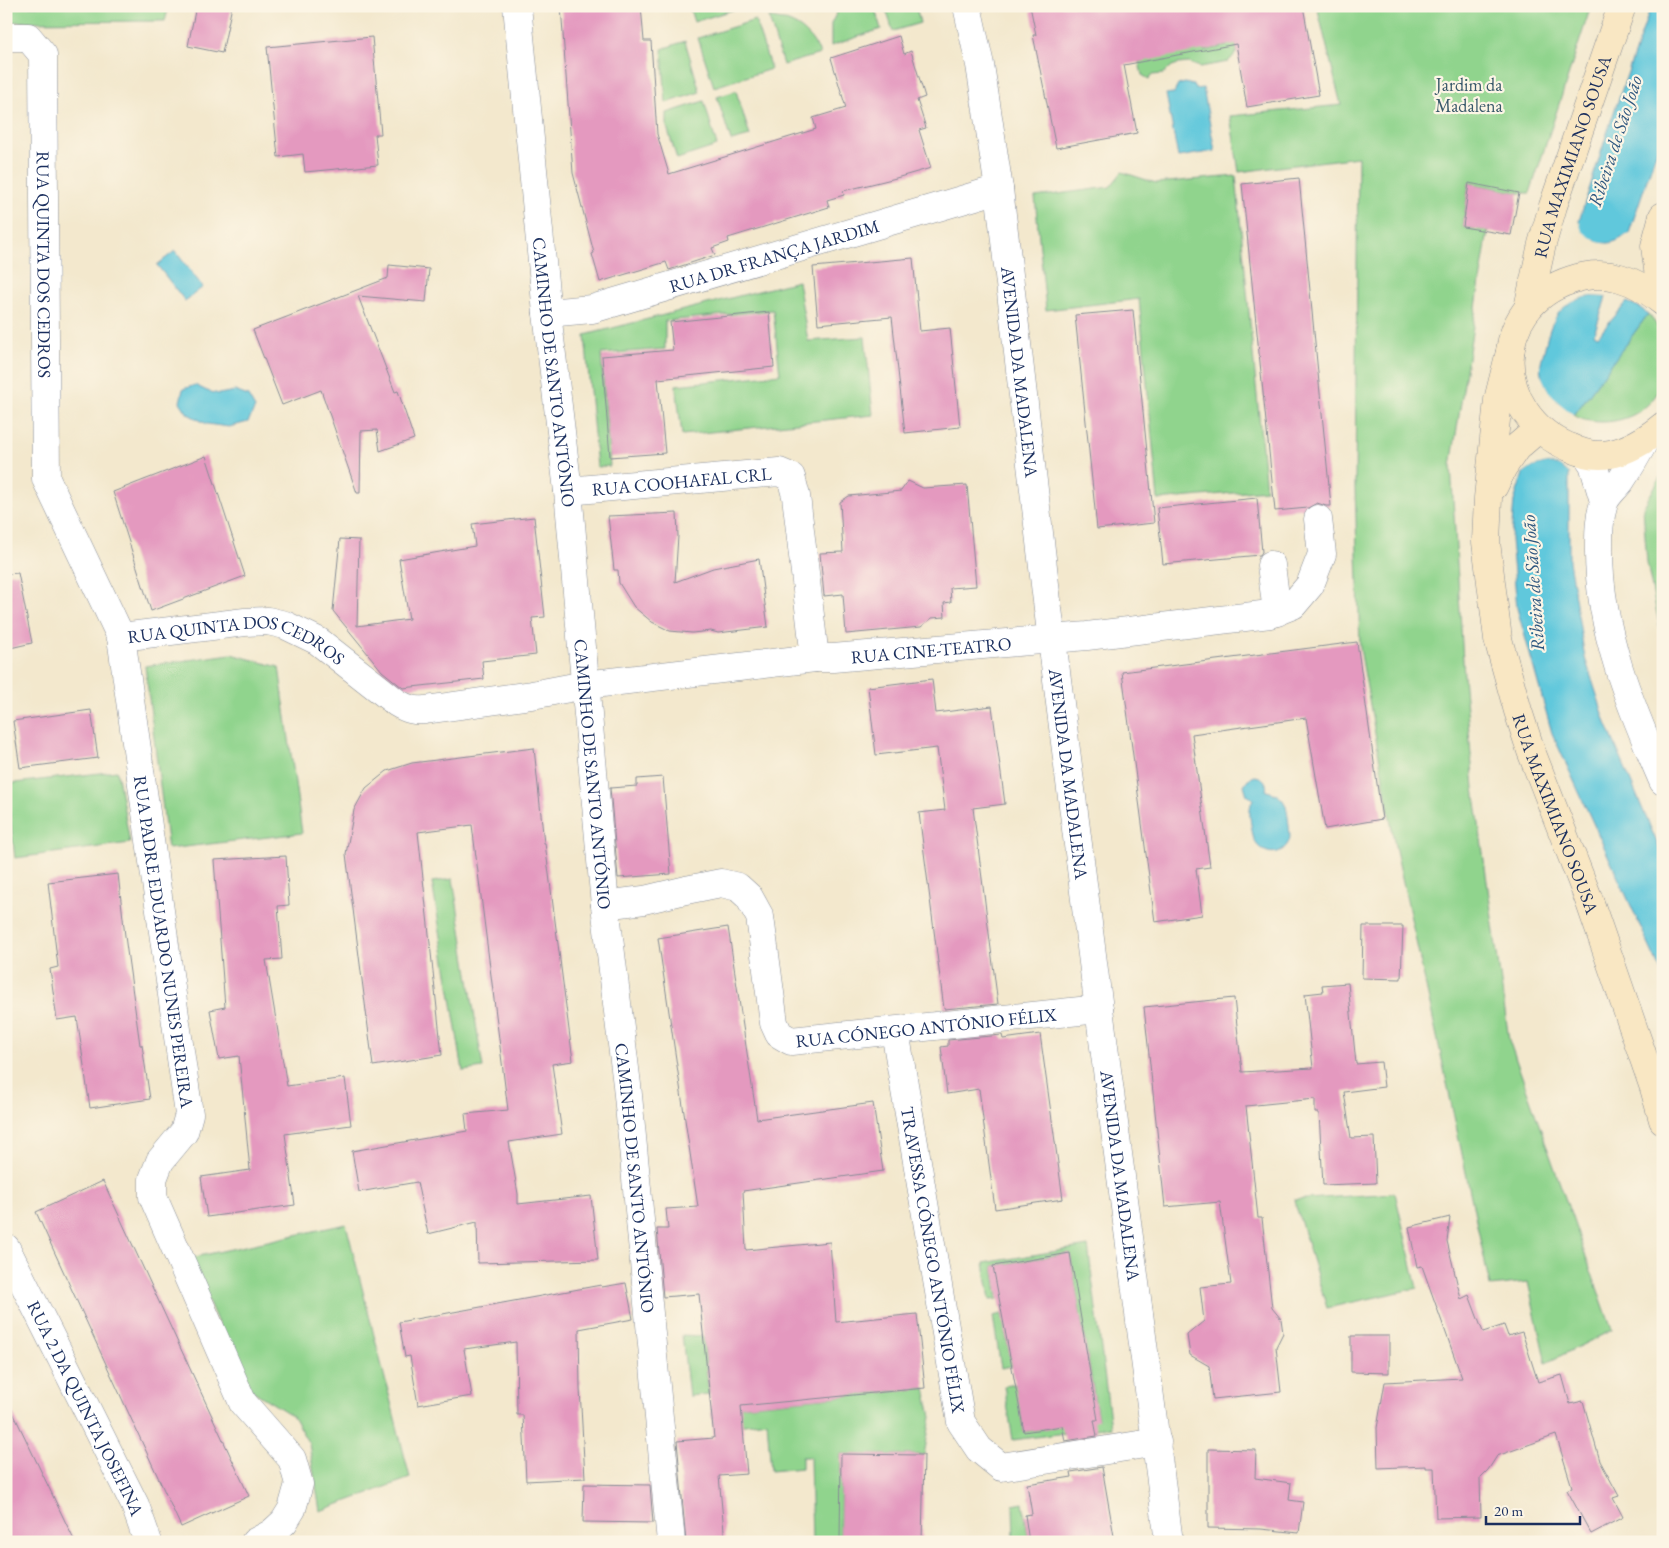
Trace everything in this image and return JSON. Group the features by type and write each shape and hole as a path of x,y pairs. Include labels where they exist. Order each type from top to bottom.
{"main road":[{"name":"RUA MAXIMIANO SOUSA","path":"1528,308 1542,244 1553,206 1622,6"},
{"path":"1637,275 1655,246 1663,216"},
{"path":"1654,433 1608,455 1579,451 1556,442 1538,429 1524,412 1514,392 1510,370 1511,348 1516,330 1528,308 1542,294 1562,283 1585,275 1637,275 1662,301"},
{"name":"RUA MAXIMIANO SOUSA","path":"1511,348 1498,400 1488,498 1487,555 1498,639 1531,750 1589,900 1654,1088 1663,1120"},
{"name":"RUA MAXIMIANO SOUSA","path":"1488,498 1507,460 1516,448 1538,429"}],"street":[{"name":"CAMINHO DE SANTO ANTÓNIO","path":"517,6 547,313 568,492 605,905 628,1085 671,1542"},
{"name":"AVENIDA DA MADALENA","path":"967,6 980,65 999,188 1052,639 1169,1542"},
{"name":"RUA QUINTA DOS CEDROS","path":"6,37 28,37 43,55 46,479 121,637 245,622 268,621 285,625 318,641 397,703 416,711 532,695 585,685"},
{"name":"RUA DR FRANÇA JARDIM","path":"547,313 592,309 999,188"},
{"path":"1604,501 1622,480 1654,433"},
{"path":"1579,451 1593,464 1604,501 1599,525 1598,573 1607,625 1618,666 1639,724 1663,780"},
{"name":"RUA COOHAFAL CRL","path":"568,492 779,472 791,477 796,496 815,658"},
{"name":"RUA CINE-TEATRO","path":"585,685 815,658 852,657 1052,639 1270,614 1293,605 1310,585 1322,554 1318,519"},
{"path":"1271,565 1277,612"},
{"name":"RUA PADRE EDUARDO NUNES PEREIRA","path":"121,637 189,1114 184,1132 160,1161 153,1179 153,1197 243,1404 292,1459 299,1484 292,1509 284,1522 272,1533 255,1542"},
{"name":"RUA CÓNEGO ANTÓNIO FÉLIX","path":"605,905 644,900 721,883 738,887 749,896 760,917 774,1023 779,1034 791,1041 1099,1010"},
{"name":"TRAVESSA CÓNEGO ANTÓNIO FÉLIX","path":"895,1031 961,1422 979,1449 1001,1467 1156,1442"},
{"name":"RUA 2 DA QUINTA JOSEFINA","path":"6,1248 135,1506 148,1542"}],"green space":[{"path":"6,6 169,6 165,21 6,22"},
{"path":"689,6 745,6 694,22"},
{"path":"840,6 874,6 881,29 831,46 831,24"},
{"path":"885,6 916,6 920,23 893,31"},
{"name":"Jardim da Madalena","path":"1317,6 1591,6 1530,193 1519,193 1469,183 1463,227 1488,231 1451,466 1464,676 1474,788 1509,1040 1612,1330 1546,1363 1528,1282 1490,1286 1394,841 1360,648 1355,487 1358,157 1239,172 1230,116 1341,105"},
{"path":"769,18 786,21 800,28 811,39 820,54 783,65"},
{"path":"755,20 771,69 714,87 698,38"},
{"path":"1235,38 1237,52 1228,62 1200,67 1189,63 1178,64 1172,66 1163,74 1152,75 1149,79 1142,75 1139,62 1202,44 1204,51 1227,46 1226,40"},
{"path":"685,41 700,92 666,103 662,49"},
{"path":"736,91 750,136 731,141 717,97"},
{"path":"704,101 717,146 677,159 667,127 667,113"},
{"path":"1122,172 1156,183 1236,176 1266,490 1158,500 1139,299 1046,310 1035,197 1110,187"},
{"path":"798,281 808,341 865,337 873,415 682,435 676,385 780,374 773,310 665,321 665,349 601,354 610,466 597,467 585,335"},
{"path":"1648,314 1659,329 1663,344 1662,384 1652,400 1638,412 1613,421 1596,422 1584,420 1574,415"},
{"path":"1663,472 1663,637 1647,563 1643,508"},
{"path":"231,654 279,667 302,833 168,849 145,666"},
{"path":"117,771 130,843 15,858 6,784"},
{"path":"453,879 483,1068 463,1071 432,882"},
{"path":"1395,1193 1417,1288 1327,1308 1294,1200"},
{"path":"346,1224 410,1478 320,1511 309,1444 293,1416 245,1386 190,1258"},
{"path":"1088,1246 1111,1427 1013,1440 1004,1386 1016,1384 1024,1432 1098,1419 1070,1253 993,1266 998,1299 990,1300 984,1263"},
{"path":"1002,1314 1012,1366 1001,1368 993,1316"},
{"path":"682,1335 703,1336 709,1394 689,1396"},
{"path":"925,1388 931,1417 924,1455 841,1454 840,1542 812,1542 810,1457 802,1457 802,1468 771,1471 767,1421 714,1428 711,1409"},
{"path":"1023,1503 1029,1542 1014,1542 1013,1505"}],"water":[{"name":"Ribeira de São João","path":"1651,6 1663,6 1663,132 1629,233 1611,243 1599,242 1581,231 1579,221"},
{"path":"1185,83 1193,85 1195,89 1203,88 1215,151 1178,157 1166,94 1174,93 1178,85"},
{"path":"175,251 203,287 185,301 157,265"},
{"path":"1589,296 1606,297 1594,334 1598,336 1627,302 1639,307 1648,314 1574,415 1549,392 1543,380 1541,364 1550,328 1558,314 1570,303"},
{"path":"195,385 219,394 235,391 248,396 255,408 248,422 229,427 207,424 188,414 180,402 183,389"},
{"name":"Ribeira de São João","path":"1547,463 1559,466 1569,473 1569,561 1585,658 1606,723 1663,857 1663,976 1552,733 1517,608 1511,539 1514,501 1523,474 1533,467"},
{"path":"1255,776 1265,781 1266,791 1282,799 1288,814 1290,839 1281,851 1275,853 1264,851 1255,842 1253,836 1250,812 1253,799 1247,795 1244,785 1248,779"}],"pier":[{"path":"1579,221 1582,231 1597,242 1609,244 1619,241 1629,233 1628,237 1620,243 1610,246 1596,245 1579,233"},
{"path":"1598,293 1607,295 1606,297 1589,296 1565,306 1557,314 1551,326 1555,313 1564,303 1578,296"},
{"path":"1541,375 1547,388 1558,402 1574,415 1574,418 1556,403 1545,389 1540,379"},
{"path":"1547,461 1561,464 1569,470 1569,473 1559,466 1547,463 1533,467 1523,474 1522,471 1532,464"}],"building":[{"path":"196,6 232,6 222,53 188,46"},
{"path":"561,6 641,6 644,41 651,41 657,134 669,174 816,129 813,118 846,108 831,58 899,36 904,54 911,51 925,97 917,100 926,128 919,130 931,168 843,191 844,195 827,200 829,207 728,238 729,242 712,248 715,255 669,270 666,262 600,282 573,173"},
{"path":"1030,6 1303,6 1319,95 1247,107 1236,44 1124,65 1137,133 1056,148 1033,35 1036,35"},
{"path":"372,37 381,134 375,134 378,165 305,172 303,154 278,157 267,47"},
{"path":"1299,178 1331,506 1317,503 1308,508 1275,511 1242,184"},
{"path":"1469,183 1519,193 1511,235 1463,227"},
{"path":"913,258 920,331 950,328 960,427 905,433 892,317 818,324 813,267"},
{"path":"389,265 429,269 426,302 358,296 395,392 398,391 414,439 380,451 377,430 361,431 360,493 357,493 321,390 282,405 253,330 388,278"},
{"path":"1133,310 1154,523 1097,529 1075,315"},
{"path":"769,312 774,367 658,379 665,453 610,457 602,356 673,350 670,322"},
{"path":"206,456 245,576 151,611 113,492"},
{"path":"908,481 923,488 967,485 976,586 950,588 951,602 944,603 945,617 932,618 921,627 846,634 843,594 824,596 820,553 843,552 840,502 849,496 901,491"},
{"path":"1257,498 1262,552 1260,555 1163,564 1157,508"},
{"path":"677,513 678,536 675,582 713,568 759,559 768,627 718,633 711,631 692,633 670,631 652,622 634,607 619,583 618,570 614,570 608,516"},
{"path":"534,517 545,617 532,618 536,655 482,661 484,679 403,688 382,671 333,611 340,539 359,540 357,626 409,619 399,559 475,546 472,524"},
{"path":"18,573 32,643 6,649 6,574"},
{"path":"1357,642 1382,819 1325,829 1306,718 1192,734 1210,867 1196,869 1202,915 1155,922 1122,672"},
{"path":"932,679 936,713 992,706 1005,804 973,808 998,1004 944,1009 919,813 945,810 937,748 876,755 868,687"},
{"path":"91,710 98,758 20,768 13,721"},
{"path":"534,748 544,843 573,1061 552,1064 562,1134 509,1142 518,1204 591,1196 598,1260 478,1263 477,1222 428,1234 417,1182 359,1192 352,1151 467,1131 465,1114 508,1110 472,825 418,832 442,1055 373,1066 346,854 354,810 366,788 387,771 412,763"},
{"path":"663,777 671,874 618,878 610,788 637,786 637,779"},
{"path":"286,856 289,905 278,906 282,959 266,960 287,1086 345,1078 351,1125 285,1134 295,1205 207,1217 201,1177 250,1170 239,1056 219,1059 210,1010 225,1007 214,860"},
{"path":"118,874 140,1045 142,1045 150,1099 90,1108 77,1017 57,1020 50,969 58,967 48,882"},
{"path":"1363,926 1403,926 1401,979 1362,978"},
{"path":"728,927 757,1119 873,1103 883,1171 743,1191 746,1250 830,1242 836,1322 917,1314 925,1388 741,1406 747,1474 719,1476 725,1542 686,1542 677,1441 714,1438 699,1294 663,1297 657,1229 668,1229 666,1209 698,1207 658,938"},
{"path":"1348,983 1356,1064 1381,1062 1384,1087 1344,1092 1351,1138 1374,1137 1376,1183 1323,1185 1319,1113 1315,1113 1315,1099 1246,1106 1258,1218 1262,1218 1272,1308 1281,1319 1283,1333 1276,1347 1281,1392 1213,1399 1209,1366 1190,1355 1187,1335 1204,1321 1200,1287 1231,1284 1220,1202 1165,1207 1144,1007 1234,998 1242,1072 1313,1068 1305,994 1323,992 1322,985"},
{"path":"1040,1034 1063,1199 995,1209 979,1089 947,1094 941,1047 948,1046 948,1040 1002,1035 1003,1039"},
{"path":"103,1181 249,1496 181,1527 36,1212"},
{"path":"1450,1217 1447,1241 1461,1299 1469,1295 1483,1332 1504,1325 1508,1336 1522,1332 1538,1382 1562,1375 1570,1404 1583,1401 1600,1461 1619,1496 1613,1498 1623,1517 1591,1534 1567,1490 1572,1487 1556,1435 1497,1456 1480,1478 1481,1517 1436,1518 1434,1468 1426,1468 1426,1466 1378,1468 1377,1428 1385,1382 1462,1378 1422,1266 1417,1267 1409,1227"},
{"path":"1070,1253 1098,1420 1094,1420 1097,1436 1065,1441 1062,1426 1024,1432 993,1266"},
{"path":"626,1283 633,1319 579,1329 585,1478 526,1481 523,1415 517,1415 516,1342 464,1349 472,1396 418,1405 410,1356 405,1357 399,1322 601,1285 602,1287"},
{"path":"1351,1336 1389,1336 1389,1373 1351,1372"},
{"path":"6,1398 75,1542 6,1542"},
{"path":"1208,1449 1256,1450 1255,1478 1291,1483 1289,1500 1303,1502 1299,1533 1261,1529 1208,1528"},
{"path":"841,1454 924,1455 922,1542 840,1542"},
{"path":"1102,1467 1115,1542 1029,1542 1025,1515 1032,1514 1027,1484 1072,1477 1071,1472"},
{"path":"584,1484 650,1485 653,1523 583,1522"}]}
